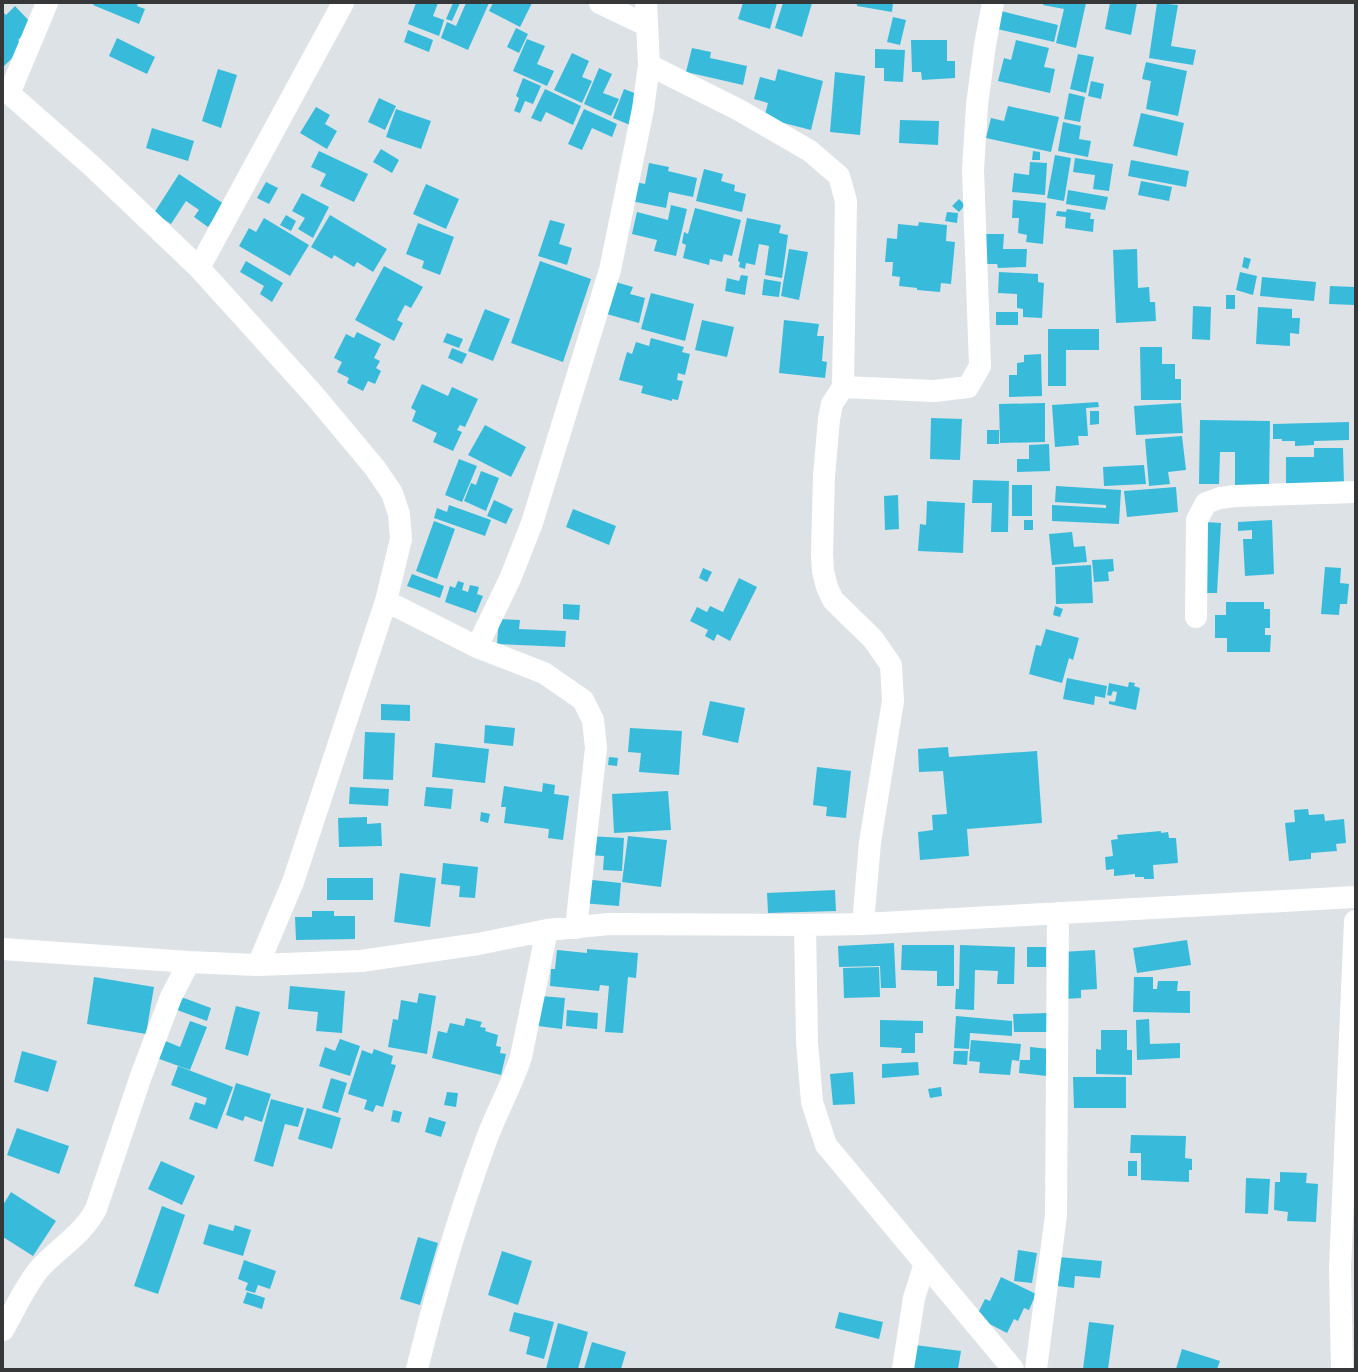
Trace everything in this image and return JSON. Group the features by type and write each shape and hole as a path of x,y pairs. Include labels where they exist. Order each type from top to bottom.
{"street":[{"path":"47,3 6,91 93,167 198,268 314,395 375,468 392,493 399,514 401,538 386,601 293,882 258,966"},
{"path":"198,268 343,3"},
{"path":"600,3 646,25"},
{"path":"477,647 510,579 532,523 610,270 643,110 649,65 646,3"},
{"path":"843,387 934,391 968,386 980,366 973,170 977,106 985,45 993,3"},
{"path":"649,65 739,110 810,150 839,176 846,201 843,387 832,404 829,420 824,476 823,571 827,587 833,600 873,639 891,665 893,701 870,842 863,924"},
{"path":"1196,617 1197,520 1206,503 1220,498 1235,496 1355,492"},
{"path":"386,601 477,647 544,673 583,700 594,720 596,748 576,928"},
{"path":"3,949 258,966 361,961 478,944 547,930 609,924 863,924 1355,897"},
{"path":"1036,1369 1056,1215 1058,913"},
{"path":"1342,1369 1340,1268 1355,921"},
{"path":"805,925 807,1042 812,1102 826,1145 1012,1369"},
{"path":"416,1369 445,1264 468,1191 494,1121 517,1070 521,1057 547,930"},
{"path":"3,1330 31,1281 41,1268 82,1230 90,1220 101,1194 141,1076 168,1004 189,962"},
{"path":"903,1369 914,1298 925,1263"}],"building":[{"path":"94,3 138,3 137,6 145,9 139,24 93,5"},
{"path":"416,3 438,3 433,16 444,20 439,36 408,24"},
{"path":"453,3 460,3 452,21 446,19"},
{"path":"466,3 489,3 468,50 441,38 447,22 456,26"},
{"path":"493,3 532,3 520,27 489,11"},
{"path":"743,3 777,3 770,29 738,19"},
{"path":"783,3 812,3 802,37 775,28"},
{"path":"857,3 893,3 892,12 857,6"},
{"path":"1044,3 1086,3 1076,48 1056,43 1064,9 1043,5"},
{"path":"1110,3 1137,3 1131,35 1105,29"},
{"path":"1157,3 1178,5 1171,46 1196,50 1193,65 1149,58"},
{"path":"15,6 33,25 18,40 24,47 3,67 3,12 6,15"},
{"path":"1001,11 1058,25 1054,42 997,29"},
{"path":"893,17 906,20 900,45 887,42"},
{"path":"516,28 528,34 519,53 507,47"},
{"path":"408,30 433,40 429,52 404,42"},
{"path":"117,38 155,57 147,74 109,56"},
{"path":"527,39 545,46 537,64 554,71 547,86 513,71"},
{"path":"911,40 947,40 947,61 955,61 955,78 922,80 921,72 912,72"},
{"path":"1016,40 1049,48 1044,67 1055,69 1050,93 998,81 1004,58 1011,60"},
{"path":"692,48 711,52 710,58 747,66 743,85 686,72"},
{"path":"875,49 905,50 903,82 884,81 884,68 875,68"},
{"path":"572,53 589,61 582,77 592,81 582,103 554,90"},
{"path":"1078,54 1094,57 1086,93 1070,89"},
{"path":"1146,62 1187,71 1178,116 1146,109 1151,81 1142,79"},
{"path":"599,68 612,74 603,93 619,99 611,116 584,104"},
{"path":"218,69 237,75 221,128 202,121"},
{"path":"778,69 823,81 811,130 764,118 768,103 754,99 760,77 775,81"},
{"path":"835,72 865,76 860,135 830,132"},
{"path":"523,78 541,86 533,104 525,101 520,113 514,111 519,98 516,96"},
{"path":"1091,81 1104,84 1101,99 1088,96"},
{"path":"545,89 581,106 573,125 546,112 541,122 531,118"},
{"path":"624,89 642,96 630,125 613,118"},
{"path":"1069,93 1085,97 1080,122 1064,119"},
{"path":"379,98 396,106 385,130 368,122"},
{"path":"1008,106 1059,117 1051,152 986,138 991,118 1004,121"},
{"path":"316,107 330,115 325,124 337,131 327,149 300,133"},
{"path":"396,109 431,121 421,149 386,137"},
{"path":"584,109 617,124 612,137 592,128 582,150 568,144"},
{"path":"1141,113 1184,123 1177,156 1133,146"},
{"path":"900,120 939,121 938,145 899,143"},
{"path":"1063,122 1081,126 1079,139 1091,141 1088,157 1058,151"},
{"path":"152,128 194,141 188,161 146,148"},
{"path":"381,149 399,160 392,173 373,162"},
{"path":"319,151 368,174 354,202 320,186 326,174 311,167"},
{"path":"1033,151 1040,152 1040,160 1032,160"},
{"path":"1055,155 1071,158 1064,201 1047,198"},
{"path":"1075,158 1113,164 1109,191 1093,189 1095,175 1073,172"},
{"path":"1131,160 1189,171 1186,187 1128,176"},
{"path":"1030,162 1047,163 1045,195 1012,192 1014,173 1029,175"},
{"path":"649,163 669,167 668,171 697,178 693,197 669,192 666,208 631,201 635,182 645,184"},
{"path":"704,169 723,174 721,181 735,185 734,191 746,194 742,212 696,201"},
{"path":"179,174 224,204 208,227 194,217 199,210 186,201 171,224 154,213"},
{"path":"1141,181 1172,187 1169,201 1138,195"},
{"path":"266,182 278,188 269,204 257,198"},
{"path":"426,184 459,199 446,229 413,214"},
{"path":"1068,190 1108,197 1105,210 1066,204"},
{"path":"302,193 329,207 313,238 298,229 305,218 292,211"},
{"path":"959,199 965,205 959,212 952,206"},
{"path":"1013,200 1046,203 1043,244 1026,242 1027,235 1018,233 1019,218 1012,218"},
{"path":"671,205 687,209 676,256 654,251 657,240 632,234 637,212 668,220"},
{"path":"695,208 741,220 732,256 724,254 722,262 710,259 709,265 683,258 686,245 682,243 684,232 688,234"},
{"path":"1067,209 1091,213 1090,219 1094,219 1093,232 1065,228 1066,217 1056,216 1057,211 1066,212"},
{"path":"947,212 958,213 957,223 945,221"},
{"path":"286,215 296,221 291,231 280,225"},
{"path":"330,215 387,249 373,272 357,262 354,267 334,255 332,259 311,247"},
{"path":"264,218 309,245 290,276 239,246 249,228 256,232"},
{"path":"747,218 781,225 779,233 788,235 782,278 765,275 769,246 759,244 755,265 746,263 745,269 739,267 740,262 738,261"},
{"path":"550,220 565,224 559,244 572,248 567,265 538,256"},
{"path":"919,222 947,225 946,241 955,242 951,284 941,283 940,292 917,290 917,288 899,286 900,277 892,276 893,262 885,262 887,238 897,239 898,224 918,226"},
{"path":"418,223 454,237 440,275 422,268 424,261 406,254"},
{"path":"978,234 1004,234 1003,249 1027,249 1026,267 998,268 997,264 979,264"},
{"path":"789,249 808,252 799,300 781,296"},
{"path":"1137,249 1138,288 1149,287 1150,302 1155,302 1156,321 1116,323 1113,250"},
{"path":"1244,257 1251,259 1248,269 1242,267"},
{"path":"246,261 283,283 272,302 260,294 264,286 240,272"},
{"path":"540,261 591,279 563,362 511,343"},
{"path":"384,266 423,287 411,308 405,305 397,320 403,323 394,341 355,320"},
{"path":"999,272 1038,274 1038,282 1044,283 1042,318 1023,317 1023,309 1017,308 1017,294 998,293"},
{"path":"1240,272 1257,276 1253,295 1236,290"},
{"path":"741,275 748,276 745,295 725,291 727,278 739,281"},
{"path":"1262,277 1316,282 1314,301 1260,296"},
{"path":"764,279 781,282 779,297 762,295"},
{"path":"612,281 633,287 630,294 645,298 639,323 603,313"},
{"path":"1330,286 1355,287 1355,305 1329,304"},
{"path":"651,293 694,304 685,341 641,329"},
{"path":"1226,295 1235,295 1235,309 1226,309"},
{"path":"1193,306 1211,307 1210,340 1192,339"},
{"path":"1258,307 1292,309 1292,318 1300,318 1299,334 1290,333 1290,346 1256,344"},
{"path":"485,309 510,319 493,361 468,351"},
{"path":"996,312 1018,312 1018,325 996,325"},
{"path":"702,320 734,327 727,357 695,350"},
{"path":"784,320 819,324 817,336 824,336 822,361 827,362 825,378 779,373"},
{"path":"1048,329 1099,329 1099,350 1066,350 1066,386 1048,386"},
{"path":"357,332 381,344 374,358 380,361 376,368 381,371 375,384 368,381 363,391 347,383 349,378 337,372 342,362 334,358 346,334 354,338"},
{"path":"447,333 463,339 459,348 443,342"},
{"path":"651,338 684,347 682,352 690,354 685,375 678,373 677,380 683,381 678,400 672,399 672,401 641,393 643,386 619,380 627,352 632,354 636,342 649,346"},
{"path":"1140,347 1162,347 1162,364 1175,364 1175,379 1181,379 1181,400 1141,400"},
{"path":"452,348 467,354 462,364 448,358"},
{"path":"1041,354 1042,396 1009,397 1009,375 1017,375 1017,363 1024,362 1024,355"},
{"path":"422,384 448,396 452,387 478,399 465,427 460,425 457,430 462,432 453,451 433,442 437,433 412,421 416,411 411,408"},
{"path":"1098,402 1099,407 1086,408 1088,436 1078,436 1079,445 1055,447 1052,405"},
{"path":"1045,403 1045,442 1000,443 999,404"},
{"path":"1181,403 1183,433 1136,435 1134,406"},
{"path":"1090,411 1099,411 1099,424 1090,425"},
{"path":"931,418 962,419 960,460 930,459"},
{"path":"1200,420 1270,421 1269,490 1235,489 1235,452 1220,452 1219,484 1199,484"},
{"path":"1349,422 1349,440 1314,441 1314,445 1295,446 1295,441 1273,439 1273,424"},
{"path":"485,425 526,447 511,477 468,455"},
{"path":"987,430 999,430 999,444 987,444"},
{"path":"1182,436 1186,470 1168,472 1170,484 1149,486 1145,439"},
{"path":"1049,444 1050,471 1017,472 1017,459 1029,459 1029,445"},
{"path":"1314,448 1343,448 1344,485 1286,485 1286,457 1314,457"},
{"path":"459,459 477,466 462,502 445,495"},
{"path":"1144,465 1146,484 1104,486 1103,467"},
{"path":"481,471 499,478 486,511 464,501 471,483 476,485"},
{"path":"973,480 1009,481 1008,532 991,532 992,503 972,503"},
{"path":"1012,485 1032,485 1032,516 1012,516"},
{"path":"1056,486 1121,490 1119,524 1052,521 1052,505 1106,508 1106,505 1055,502"},
{"path":"1176,487 1178,512 1127,517 1124,491"},
{"path":"898,495 899,529 885,530 884,496"},
{"path":"494,500 513,509 506,524 487,516"},
{"path":"927,501 965,503 963,553 918,551 920,524 926,525"},
{"path":"449,505 491,520 485,536 434,518 437,508 447,512"},
{"path":"573,509 616,526 609,545 566,527"},
{"path":"1024,520 1033,520 1033,530 1024,530"},
{"path":"1272,520 1274,574 1245,576 1243,539 1252,539 1252,530 1238,531 1238,522"},
{"path":"434,521 455,529 437,579 416,571"},
{"path":"1206,522 1221,523 1217,593 1202,593"},
{"path":"1072,532 1074,547 1085,546 1087,562 1052,565 1049,534"},
{"path":"1113,559 1114,571 1108,572 1109,581 1094,582 1092,560"},
{"path":"1091,565 1093,603 1056,604 1055,567"},
{"path":"1325,567 1341,568 1340,583 1349,584 1347,604 1340,604 1339,615 1321,614"},
{"path":"703,568 712,572 707,582 699,578"},
{"path":"412,574 444,586 440,598 407,586"},
{"path":"739,578 757,587 730,641 717,634 714,641 705,636 708,630 690,621 697,607 707,612 710,606 723,612"},
{"path":"458,581 464,583 462,590 468,592 470,585 479,587 477,594 483,596 476,613 445,602 450,586 455,588"},
{"path":"1226,602 1264,602 1264,609 1270,609 1270,628 1265,628 1265,635 1271,635 1270,652 1227,652 1227,638 1215,638 1215,615 1226,615"},
{"path":"563,604 580,605 579,620 563,619"},
{"path":"1055,606 1063,609 1060,617 1053,615"},
{"path":"499,619 520,620 519,629 566,631 565,647 497,644"},
{"path":"1046,629 1079,638 1073,660 1069,658 1062,683 1029,674 1036,645 1041,646"},
{"path":"1067,678 1107,686 1105,698 1095,696 1094,705 1063,699"},
{"path":"1129,682 1135,683 1134,686 1140,688 1136,710 1109,704 1109,701 1115,702 1117,692 1113,691 1111,696 1107,695 1109,683 1128,687"},
{"path":"710,701 745,708 738,743 702,735"},
{"path":"381,704 410,705 410,721 381,720"},
{"path":"485,725 515,728 513,746 484,743"},
{"path":"630,728 682,731 679,775 639,772 641,753 628,752"},
{"path":"365,732 395,733 393,780 363,779"},
{"path":"435,743 489,749 485,783 432,777"},
{"path":"948,747 949,757 1037,751 1042,823 967,829 969,856 920,860 918,832 933,830 932,815 947,814 943,771 919,772 918,749"},
{"path":"609,757 618,758 617,766 608,765"},
{"path":"817,767 851,771 846,818 826,816 827,807 813,805"},
{"path":"543,783 555,785 554,794 569,796 563,840 548,838 549,829 504,823 506,807 501,807 504,786 542,792"},
{"path":"350,787 389,789 388,806 349,804"},
{"path":"426,787 453,789 451,809 424,806"},
{"path":"668,791 671,830 614,833 612,794"},
{"path":"1308,809 1309,815 1324,814 1325,821 1344,819 1346,843 1336,844 1337,851 1311,853 1311,859 1289,861 1285,823 1295,822 1294,810"},
{"path":"481,812 490,814 488,823 480,821"},
{"path":"367,817 367,824 381,823 382,846 339,847 338,818"},
{"path":"1161,831 1161,833 1168,832 1169,838 1176,838 1178,863 1153,865 1154,879 1135,877 1135,874 1114,876 1114,869 1106,870 1105,857 1113,856 1111,840 1118,839 1117,835"},
{"path":"589,836 624,838 622,871 603,870 604,856 588,855"},
{"path":"628,836 667,840 661,887 622,882"},
{"path":"443,863 478,867 475,898 459,897 460,886 441,884"},
{"path":"400,873 436,878 430,927 394,922"},
{"path":"327,878 373,878 373,900 327,900"},
{"path":"583,879 621,883 619,906 581,903"},
{"path":"835,890 836,911 768,913 767,893"},
{"path":"312,911 334,911 334,916 355,916 355,939 296,940 295,917 312,917"},
{"path":"1187,940 1191,965 1137,973 1133,948"},
{"path":"894,943 896,988 881,988 880,966 839,967 838,946"},
{"path":"902,945 954,945 954,986 937,986 937,971 901,970"},
{"path":"960,945 1015,947 1014,984 997,984 998,971 975,970 974,1010 955,1009 956,989 959,989"},
{"path":"1027,947 1046,947 1046,967 1027,967"},
{"path":"587,949 638,953 636,978 628,977 623,1033 605,1032 609,986 600,985 599,991 550,986 551,969 555,969 557,950 587,953"},
{"path":"1095,950 1097,989 1081,990 1081,998 1064,999 1062,952"},
{"path":"879,967 880,997 844,998 843,968"},
{"path":"94,977 154,987 146,1034 87,1024"},
{"path":"1134,977 1153,977 1153,989 1157,989 1158,981 1178,981 1177,991 1190,991 1190,1013 1133,1012"},
{"path":"290,986 345,991 342,1033 316,1031 318,1012 288,1009"},
{"path":"419,993 436,996 427,1054 388,1047 393,1019 398,1020 401,1000 417,1003"},
{"path":"173,994 211,1008 207,1021 169,1007"},
{"path":"541,996 565,998 562,1029 538,1026"},
{"path":"236,1006 260,1012 248,1056 225,1049"},
{"path":"567,1010 598,1013 597,1029 566,1026"},
{"path":"1049,1013 1049,1032 1014,1032 1013,1014"},
{"path":"956,1016 1012,1021 1012,1036 970,1033 969,1049 954,1048"},
{"path":"466,1018 482,1022 480,1027 486,1028 485,1031 498,1035 496,1046 501,1047 500,1053 506,1054 501,1075 432,1058 438,1031 447,1033 450,1023 464,1026"},
{"path":"1149,1019 1150,1044 1180,1043 1180,1058 1137,1060 1136,1020"},
{"path":"880,1020 923,1021 923,1033 915,1033 915,1053 901,1053 902,1048 880,1047"},
{"path":"190,1021 207,1027 190,1070 151,1056 158,1038 180,1047"},
{"path":"1101,1030 1127,1030 1127,1050 1132,1050 1132,1075 1096,1074 1096,1049 1101,1050"},
{"path":"340,1039 360,1046 350,1076 319,1066 325,1047 335,1051"},
{"path":"971,1040 1021,1044 1019,1061 1012,1060 1010,1075 979,1073 980,1062 969,1061"},
{"path":"1030,1047 1050,1049 1047,1076 1019,1073 1020,1060 1030,1060"},
{"path":"374,1049 393,1056 391,1064 396,1065 383,1107 376,1105 373,1112 364,1109 367,1100 348,1094 362,1050 372,1054"},
{"path":"22,1051 57,1061 48,1092 14,1082"},
{"path":"954,1051 968,1051 967,1065 953,1064"},
{"path":"918,1062 919,1075 882,1078 882,1064"},
{"path":"178,1066 233,1087 217,1129 189,1119 195,1102 205,1105 207,1098 171,1085"},
{"path":"853,1072 855,1104 833,1105 830,1074"},
{"path":"1073,1077 1126,1077 1126,1108 1074,1108"},
{"path":"331,1078 347,1083 338,1113 322,1108"},
{"path":"236,1083 271,1094 262,1122 245,1116 243,1121 226,1115"},
{"path":"941,1087 942,1096 930,1098 928,1089"},
{"path":"447,1092 458,1093 456,1107 444,1105"},
{"path":"271,1099 304,1108 298,1127 285,1124 273,1167 254,1161"},
{"path":"307,1108 341,1118 332,1149 298,1139"},
{"path":"393,1110 402,1112 399,1123 391,1121"},
{"path":"429,1117 446,1122 441,1137 425,1132"},
{"path":"17,1128 69,1146 59,1174 7,1155"},
{"path":"1131,1135 1186,1136 1185,1158 1192,1159 1192,1170 1189,1170 1189,1182 1141,1180 1141,1153 1130,1153"},
{"path":"161,1161 195,1176 182,1205 148,1189"},
{"path":"1128,1161 1137,1161 1137,1176 1128,1176"},
{"path":"1280,1172 1307,1173 1306,1183 1318,1184 1316,1222 1287,1221 1288,1212 1274,1210 1275,1182 1280,1182"},
{"path":"1246,1178 1270,1179 1268,1214 1245,1213"},
{"path":"11,1192 56,1221 33,1256 3,1237 3,1205"},
{"path":"162,1206 185,1215 158,1294 134,1286"},
{"path":"209,1224 233,1231 235,1225 251,1230 243,1256 203,1244"},
{"path":"418,1237 438,1243 420,1305 400,1299"},
{"path":"1018,1250 1037,1253 1032,1283 1014,1281"},
{"path":"502,1251 532,1261 518,1305 488,1295"},
{"path":"1059,1257 1102,1261 1100,1278 1075,1276 1074,1288 1057,1286"},
{"path":"244,1260 276,1271 270,1289 258,1285 255,1293 245,1290 248,1283 238,1279"},
{"path":"1001,1277 1036,1294 1029,1310 1024,1308 1018,1321 1014,1319 1007,1333 976,1317 985,1299 990,1301"},
{"path":"247,1292 265,1298 262,1309 243,1303"},
{"path":"514,1312 554,1322 544,1359 526,1354 530,1337 509,1331"},
{"path":"839,1312 883,1322 879,1339 835,1328"},
{"path":"1089,1322 1114,1325 1108,1369 1083,1369"},
{"path":"558,1323 588,1332 578,1369 546,1369"},
{"path":"592,1342 626,1352 621,1369 584,1369"},
{"path":"915,1345 961,1351 958,1369 912,1369"},
{"path":"1182,1349 1220,1361 1217,1369 1176,1369"}]}
